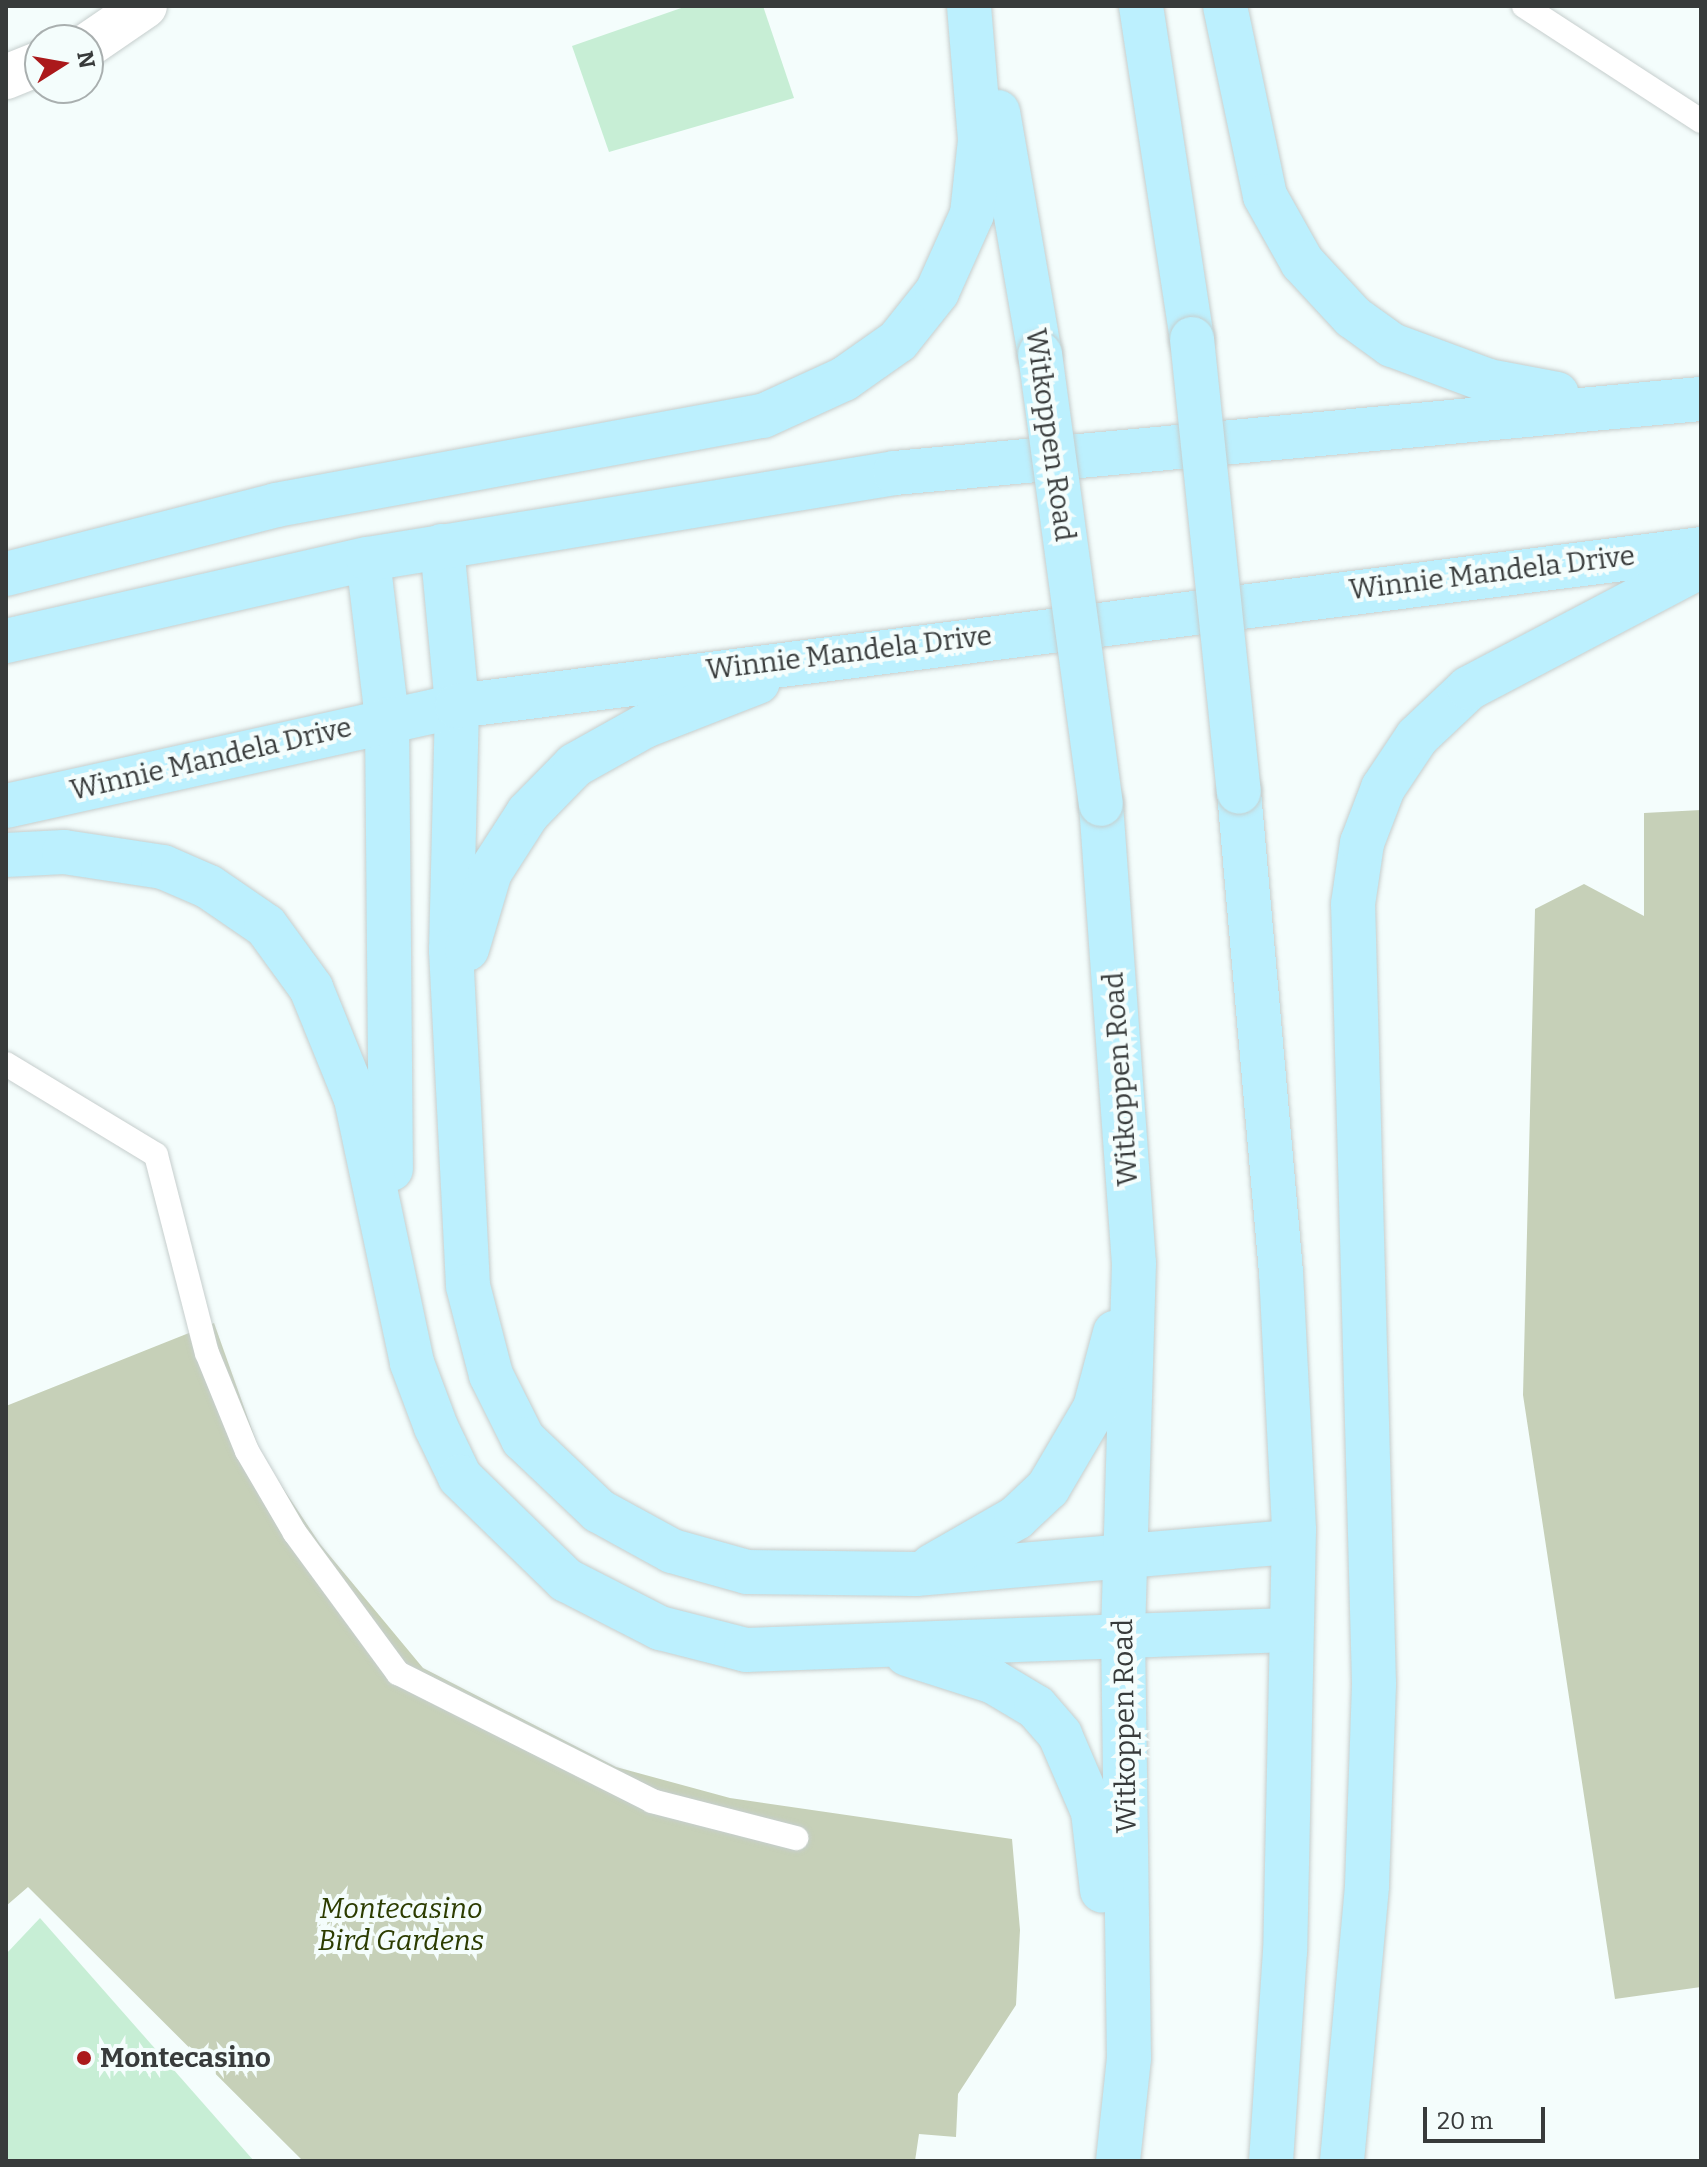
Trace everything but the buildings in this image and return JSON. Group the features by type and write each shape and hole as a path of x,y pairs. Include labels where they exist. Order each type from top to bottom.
{"main road":[{"path":"6,574 276,505 747,420 844,379 898,341 937,292 972,214 980,140 969,6"},
{"name":"Witkoppen Road","path":"979,6 1040,354 1101,804 1134,1263 1123,1630 1129,2058 1118,2161"},
{"path":"1141,6 1192,339 1239,792 1281,1272 1293,1542 1285,1951 1271,2161"},
{"path":"1225,6 1265,196 1302,262 1353,317 1392,345 1489,381 1603,403"},
{"path":"6,641 368,559 895,473 1603,403 1701,399"},
{"path":"442,546 457,706 453,993 468,1286 491,1375 523,1439 599,1511 672,1551 747,1572 916,1574 1293,1542"},
{"name":"Winnie Mandela Drive","path":"6,806 387,719 457,706 830,654 1701,549"},
{"path":"368,559 387,719 392,1247"},
{"path":"1342,2161 1367,1885 1374,1683 1353,904 1362,843 1383,788 1417,737 1469,688 1701,566"},
{"path":"453,993 490,872 528,813 575,765 645,726 830,654"},
{"path":"6,855 64,852 163,867 209,887 266,926 311,988 356,1099 392,1247 412,1363 460,1477 566,1580 660,1628 746,1650 889,1647 1123,1630 1289,1630"},
{"path":"916,1574 1016,1518 1048,1488 1095,1408 1134,1263"},
{"path":"889,1647 994,1682 1036,1707 1060,1735 1093,1812 1129,2058"}],"street":[{"path":"104,34 145,6"}],"lane":[{"path":"1524,6 1701,121"},
{"path":"6,1064 156,1155 207,1353 247,1451 295,1533 398,1673 652,1801 796,1838"}],"green space":[{"path":"1701,810 1701,1987 1615,1999 1523,1395 1535,909 1584,884 1644,916 1644,813"},
{"name":"Montecasino Bird Gardens","path":"214,1323 261,1455 320,1544 423,1668 616,1767 730,1798 1012,1839 1020,1930 1016,2005 958,2094 956,2137 919,2134 915,2161 303,2161 28,1887 6,1906 6,1406"}],"place":[{"name":"Montecasino","path":"84,2058"}]}
